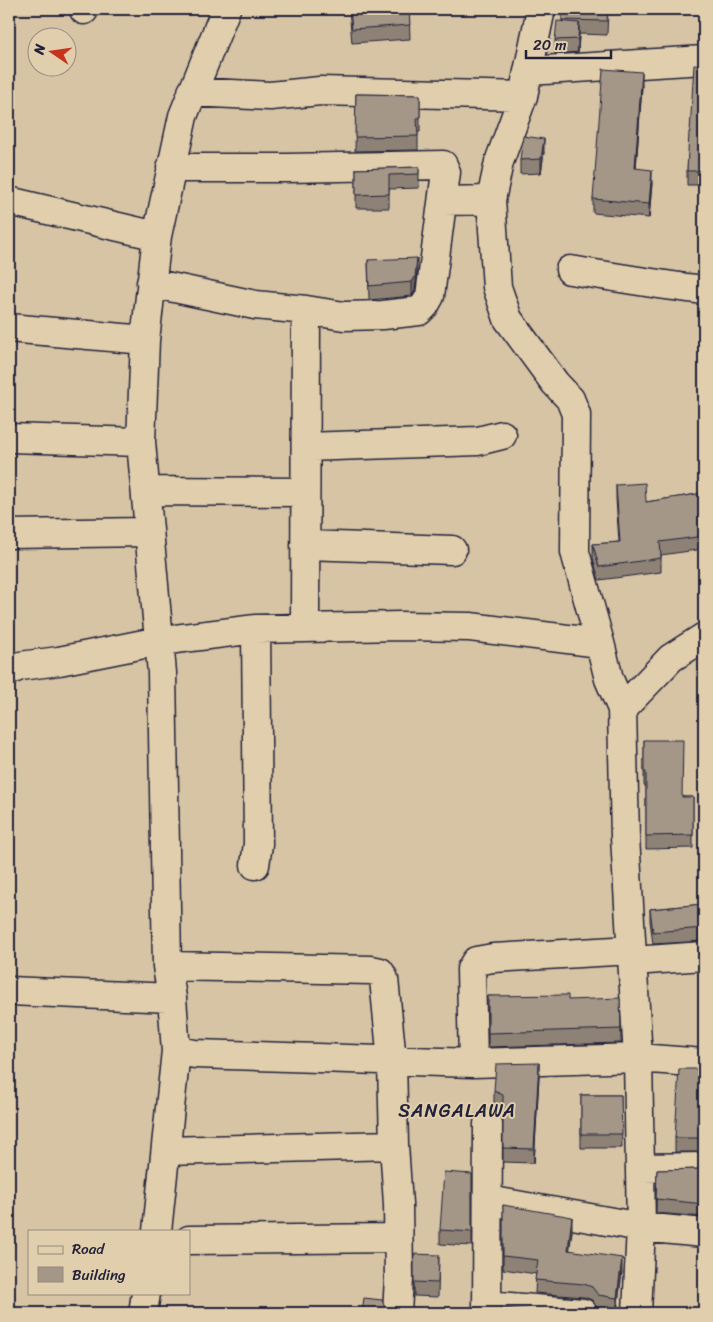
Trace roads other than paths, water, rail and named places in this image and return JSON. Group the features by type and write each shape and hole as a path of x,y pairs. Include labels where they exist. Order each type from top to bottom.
{"street":[{"path":"157,1230 176,1050 168,966 162,673 141,442 145,340 157,236 183,116 226,9"},
{"path":"541,9 526,84 499,162 491,200 497,287 508,319 555,383 570,399 576,414 575,552 609,679 622,709 625,837 638,1058 641,1227 637,1313"},
{"path":"192,92 270,96 320,91 526,84 704,60"},
{"path":"151,283 255,305 344,316 384,315 419,311 426,305 430,296 446,172 443,165 171,168"},
{"path":"443,201 491,200"},
{"path":"9,201 157,236"},
{"path":"570,270 619,277 643,283 704,290"},
{"path":"305,628 306,310"},
{"path":"9,328 145,340"},
{"path":"306,447 478,441 502,435"},
{"path":"9,438 141,442"},
{"path":"146,491 305,492"},
{"path":"9,534 149,532"},
{"path":"305,545 452,550"},
{"path":"9,671 20,666 59,661 159,641 256,629 400,626 470,627 600,643"},
{"path":"255,865 258,844 256,629"},
{"path":"622,709 671,658 704,637"},
{"path":"473,1063 471,969 476,961 494,958 704,956"},
{"path":"168,966 371,970 380,972 384,980 392,1061 394,1145 398,1204 399,1278 397,1313"},
{"path":"9,991 172,998"},
{"path":"176,1050 196,1054 473,1063 638,1058 704,1063"},
{"path":"488,1124 487,1309 583,1313"},
{"path":"166,1151 394,1145"},
{"path":"640,1168 704,1167"},
{"path":"488,1200 641,1227 704,1233"},
{"path":"190,1240 398,1238"},
{"path":"143,1313 146,1294"}],"district":[{"name":"SANGALAWA","path":"457,1110"}]}
